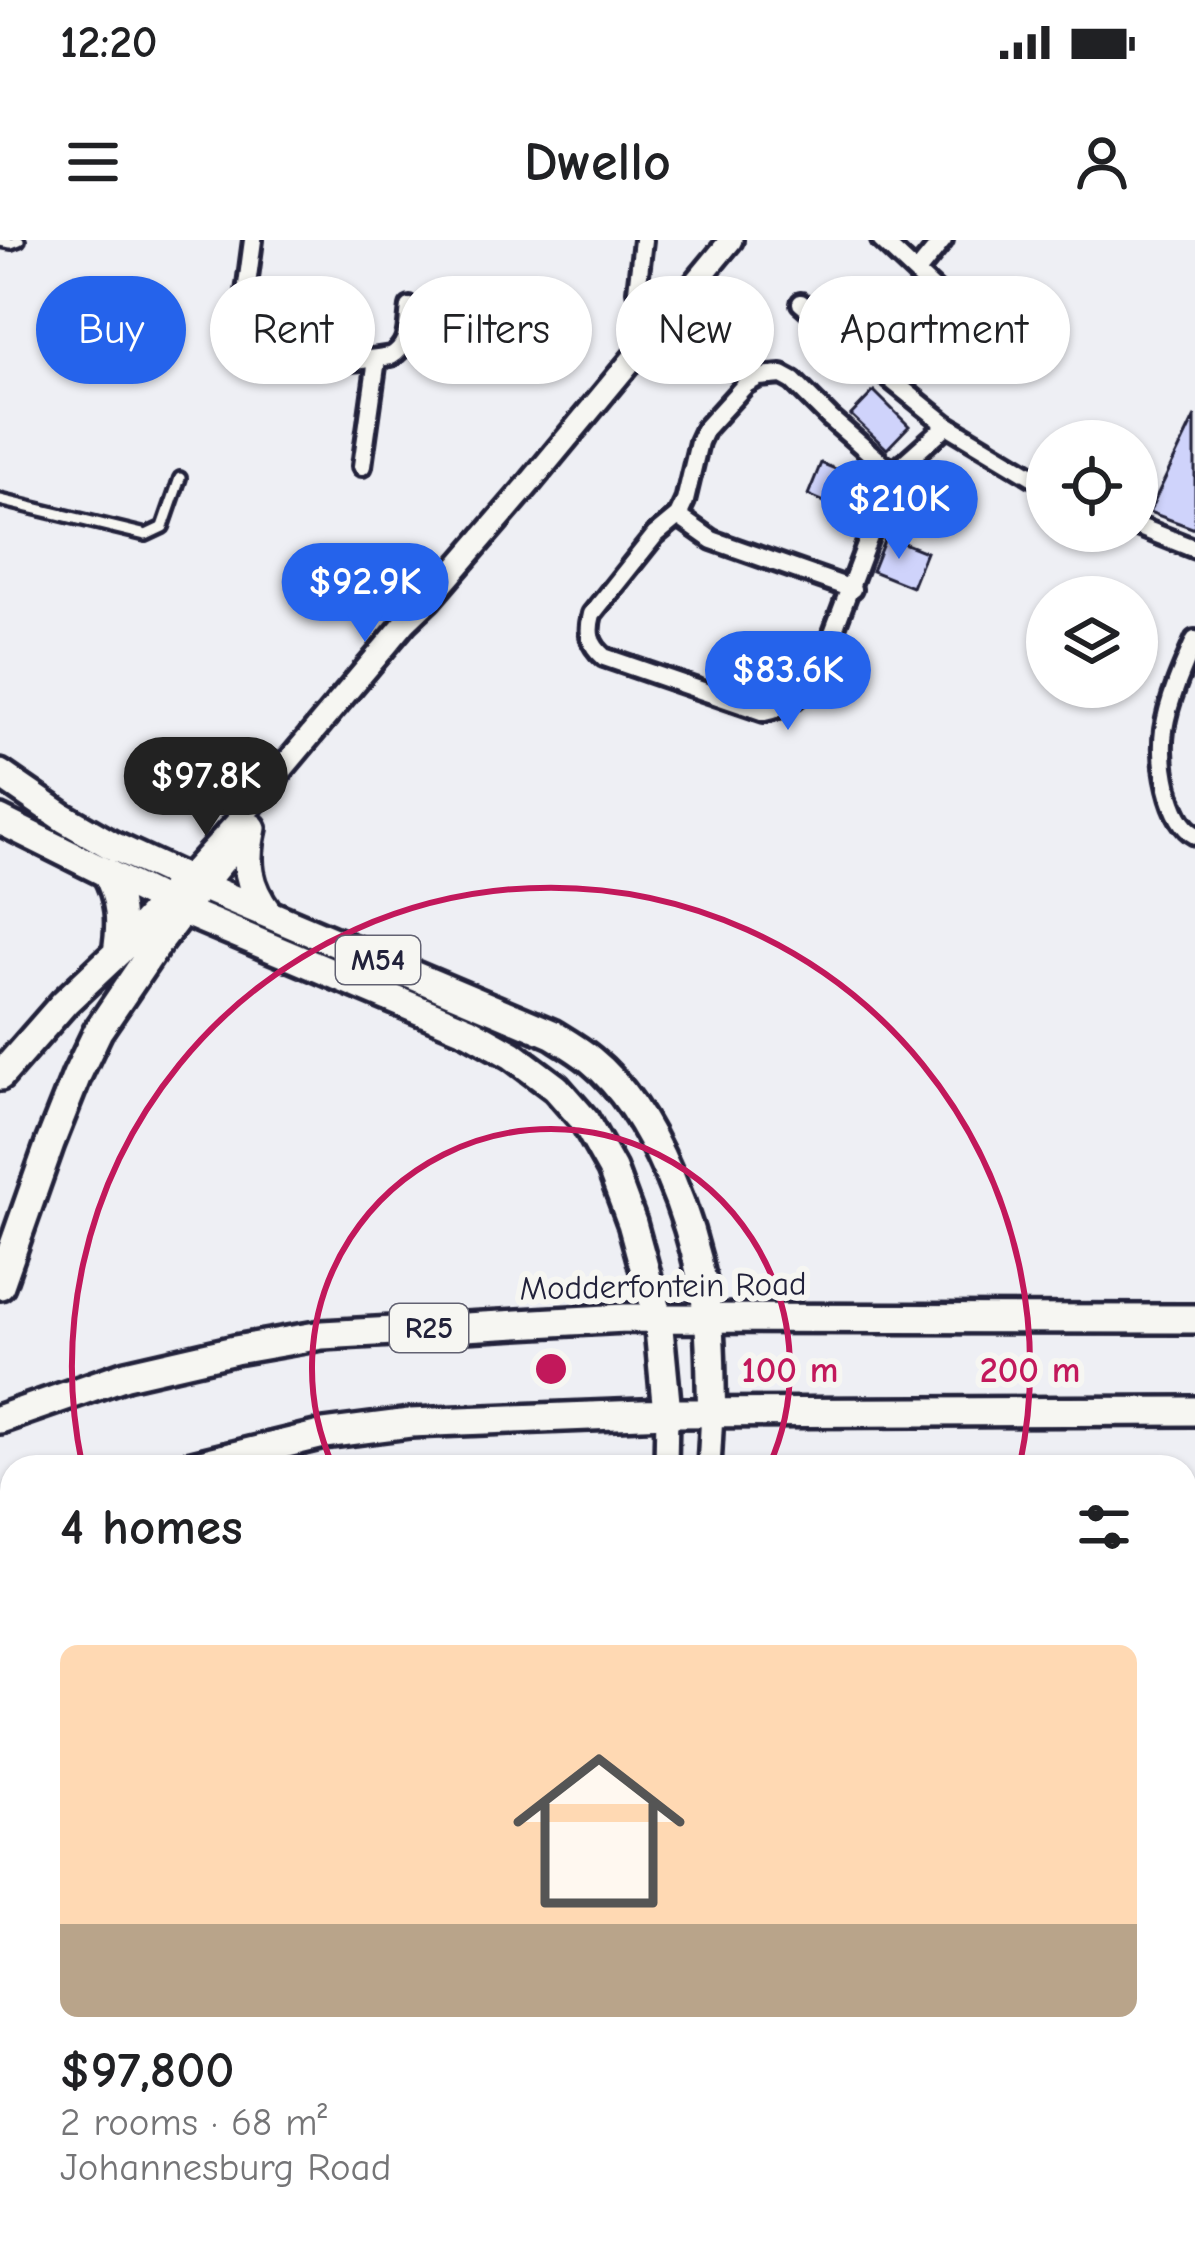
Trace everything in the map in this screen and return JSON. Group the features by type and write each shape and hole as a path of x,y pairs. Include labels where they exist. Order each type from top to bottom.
{"main road":[{"name":"M54","path":"0,774 111,845 552,1034 592,1060 624,1094 648,1131 678,1199 703,1283 712,1413"},
{"name":"M54","path":"0,820 172,905 469,1031 556,1088 585,1121 613,1168 632,1223 658,1318 667,1413"},
{"path":"252,828 247,848 249,878 269,914"},
{"path":"106,872 119,898 117,953"},
{"path":"0,1076 65,1003 194,883"},
{"path":"0,1285 77,1075 172,905"},
{"name":"Modderfontein Road","path":"0,1419 126,1375 322,1335 708,1317 1195,1319"},
{"path":"237,1455 324,1434 410,1423 667,1413 1195,1411"}],"street":[{"path":"253,240 241,330 249,352 287,362 377,359 399,351"},
{"path":"639,276 643,240"},
{"path":"194,883 245,813 528,485 731,240"},
{"path":"880,240 920,276"},
{"path":"916,272 943,240"},
{"path":"362,466 377,359"},
{"path":"893,473 793,380 771,374 746,384 705,429 678,515 592,614 589,639 594,649 604,657 764,712 777,710 803,694 816,678 893,473 947,424"},
{"path":"899,384 947,424 1026,472"},
{"path":"678,515 712,540 852,589"},
{"path":"1158,534 1195,549"},
{"path":"194,883 252,828 402,646 429,600"},
{"path":"1195,640 1168,712 1163,748 1177,820 1195,835"},
{"path":"666,1455 667,1413"},
{"path":"710,1455 712,1413"}],"lane":[{"path":"0,241 19,240"},
{"path":"0,500 146,535 163,527 179,478"}],"building":[{"path":"874,391 909,426 887,449 851,415"},
{"path":"1195,416 1195,529 1158,515 1158,493"},
{"path":"925,462 962,477 949,507 901,488"},
{"path":"821,463 872,484 859,517 808,495"},
{"path":"886,536 926,552 912,587 872,571"}]}
